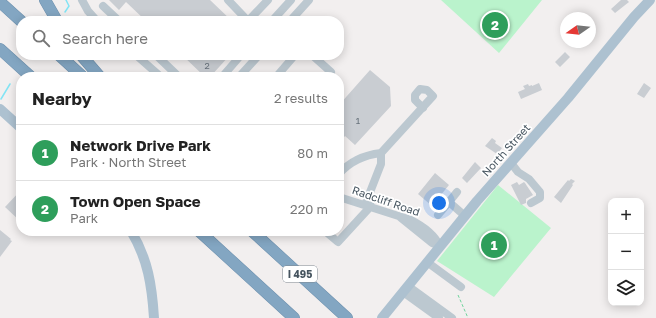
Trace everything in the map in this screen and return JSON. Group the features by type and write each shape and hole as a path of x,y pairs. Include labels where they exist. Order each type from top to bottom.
{"highway":[{"path":"45,0 54,16"},
{"path":"0,2 16,16"},
{"path":"0,49 25,72"},
{"path":"64,60 77,72"},
{"path":"85,60 96,72"},
{"path":"204,236 294,318"},
{"name":"I 495","path":"257,236 347,318"}],"main road":[{"name":"North Street","path":"382,318 465,216 564,103 634,17 650,0"},
{"path":"0,109 16,123"},
{"path":"134,236 144,257 149,276 154,318"}],"street":[{"path":"82,0 92,16"},
{"path":"228,0 243,16"},
{"path":"253,16 268,0"},
{"path":"277,16 291,0"},
{"path":"295,16 309,0"},
{"path":"103,6 114,16"},
{"path":"142,60 155,72"},
{"path":"161,60 174,72"},
{"path":"227,72 237,60"},
{"path":"244,72 254,60"},
{"path":"280,72 291,60"},
{"path":"318,60 331,72"},
{"path":"344,235 368,206 381,164 381,153 422,108"},
{"path":"344,168 368,154 381,153"},
{"path":"511,163 518,172 529,179 540,192 540,198 531,203"},
{"path":"438,215 457,192"},
{"name":"Radcliff Road","path":"344,199 401,217 432,243 440,246"},
{"path":"449,202 465,216"},
{"path":"330,236 338,242 343,236"},
{"path":"427,262 459,291"},
{"path":"406,289 439,318"},
{"path":"406,289 452,318"}],"path":[{"path":"459,291 468,318"}],"green space":[{"path":"441,0 542,0 499,53"},
{"path":"498,185 551,228 494,297 437,261"}],"building":[{"path":"109,0 210,0 227,16 141,16 126,2 119,10"},
{"path":"621,0 627,0 629,2 615,13 611,9"},
{"path":"565,52 570,57 560,67 555,62"},
{"path":"187,60 225,60 215,72 200,72"},
{"path":"370,70 390,87 391,106 355,145 345,136 344,137 344,99"},
{"path":"539,83 542,90 521,99 518,92 525,89 523,86 528,84 529,86 532,86"},
{"path":"644,83 651,88 644,98 637,94"},
{"path":"492,138 496,141 495,143 502,148 497,154 485,146"},
{"path":"475,162 481,168 467,183 462,178"},
{"path":"435,173 449,185 432,206 418,194"},
{"path":"571,179 575,181 561,203 554,197 568,180 569,181"},
{"path":"517,182 519,185 524,182 533,195 526,199 526,203 521,205 511,185"},
{"path":"16,195 16,217 5,207"},
{"path":"0,230 12,241 0,257"}],"waterway":[{"path":"65,12 69,6 66,0"},
{"path":"1,99 10,84"}],"place":[{"name":"Town Open Space","path":"495,25"},
{"name":"Network Drive Park","path":"494,245"}]}
